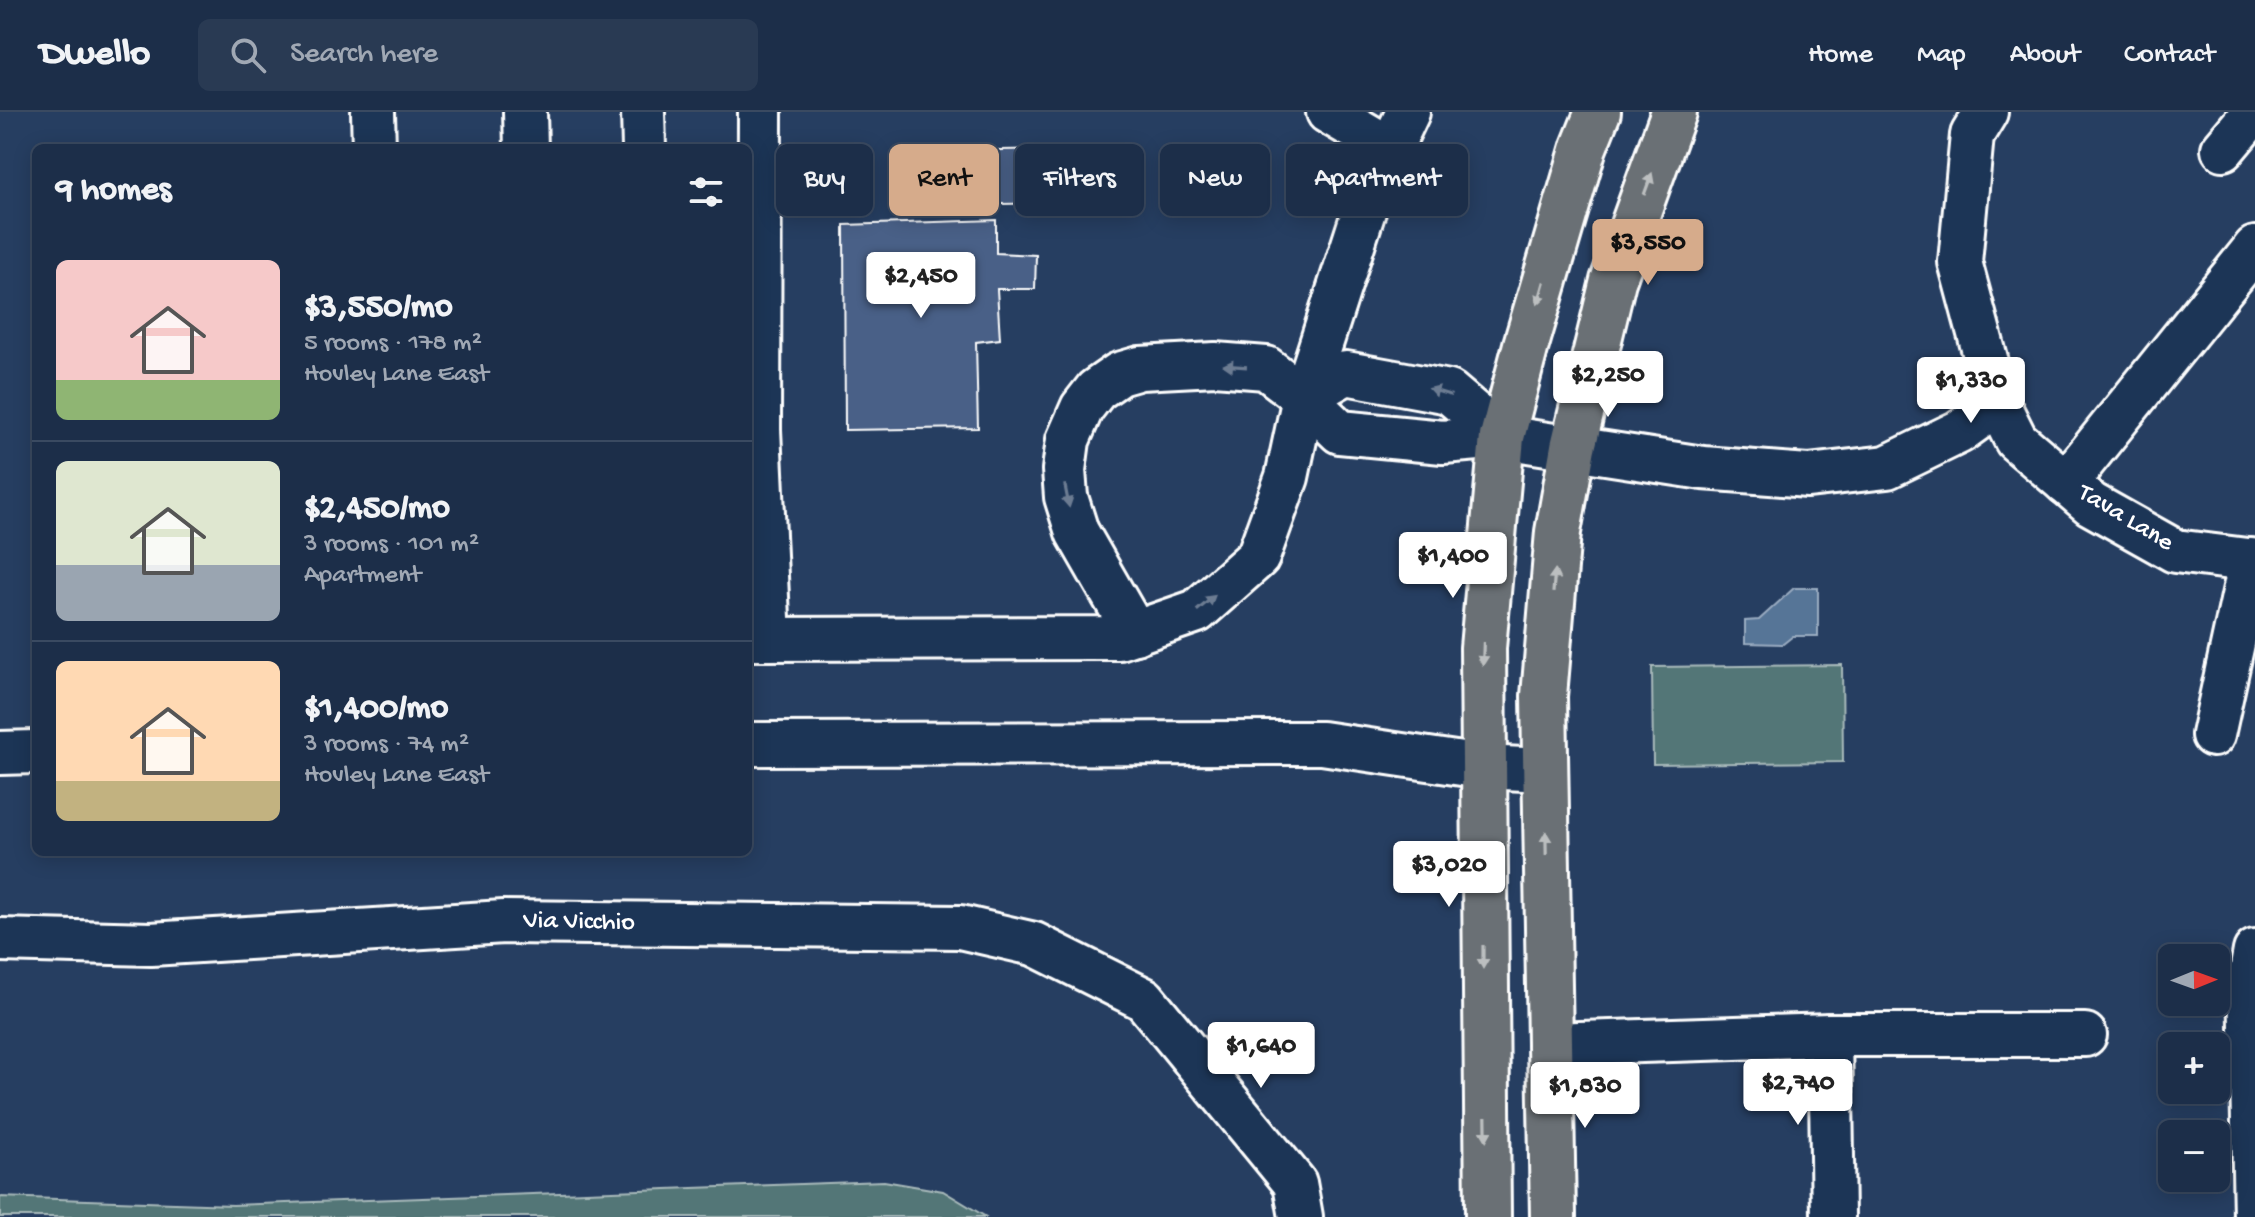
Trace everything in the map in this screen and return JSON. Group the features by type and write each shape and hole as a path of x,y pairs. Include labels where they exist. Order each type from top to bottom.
{"main road":[{"path":"1488,1217 1483,648 1502,437 1580,162 1598,112"},
{"path":"1553,1217 1545,770 1546,666 1558,532 1573,447 1613,281 1674,112"}],"street":[{"path":"373,112 374,144"},
{"path":"525,112 526,144"},
{"path":"643,112 644,144"},
{"path":"760,112 759,639 1022,640 1119,638 1135,633 1197,611 1258,557 1288,471 1304,397 1370,192 1398,123 1328,112"},
{"name":"Tava Lane","path":"1986,112 1972,135 1960,262 1998,404 2016,440 2091,504 2175,551 2253,561"},
{"path":"2223,149 2254,112"},
{"path":"2066,483 2255,248"},
{"path":"1135,633 1077,532 1066,497 1064,470 1068,440 1082,408 1096,390 1119,374 1161,364 1266,368 1304,397 1340,432 1443,442 1502,437 1703,468 1808,476 1887,467 1959,432 1998,404"},
{"path":"1304,397 1346,373 1449,392 1502,437"},
{"path":"2213,735 2253,561"},
{"path":"752,744 1322,743 1482,767 1545,770"},
{"path":"0,753 32,752"},
{"name":"Via Vicchio","path":"0,940 151,944 504,922 960,927 1034,944 1144,999 1295,1183 1301,1217"},
{"path":"2255,951 2250,979 2255,1217"},
{"path":"1549,1044 1830,1035 2085,1035"},
{"path":"1830,1035 1833,1217"}],"green space":[{"path":"1842,665 1843,762 1653,764 1652,667"},
{"path":"884,1181 943,1191 986,1217 0,1217 0,1197 233,1205"}],"water":[{"path":"1794,588 1818,588 1818,636 1793,636 1783,644 1745,643 1745,621 1759,620"}],"building":[{"path":"999,150 1015,150 1015,204 999,204"},
{"path":"996,220 996,253 1036,255 1035,289 997,289 1000,339 976,342 978,428 845,430 844,225"}]}
